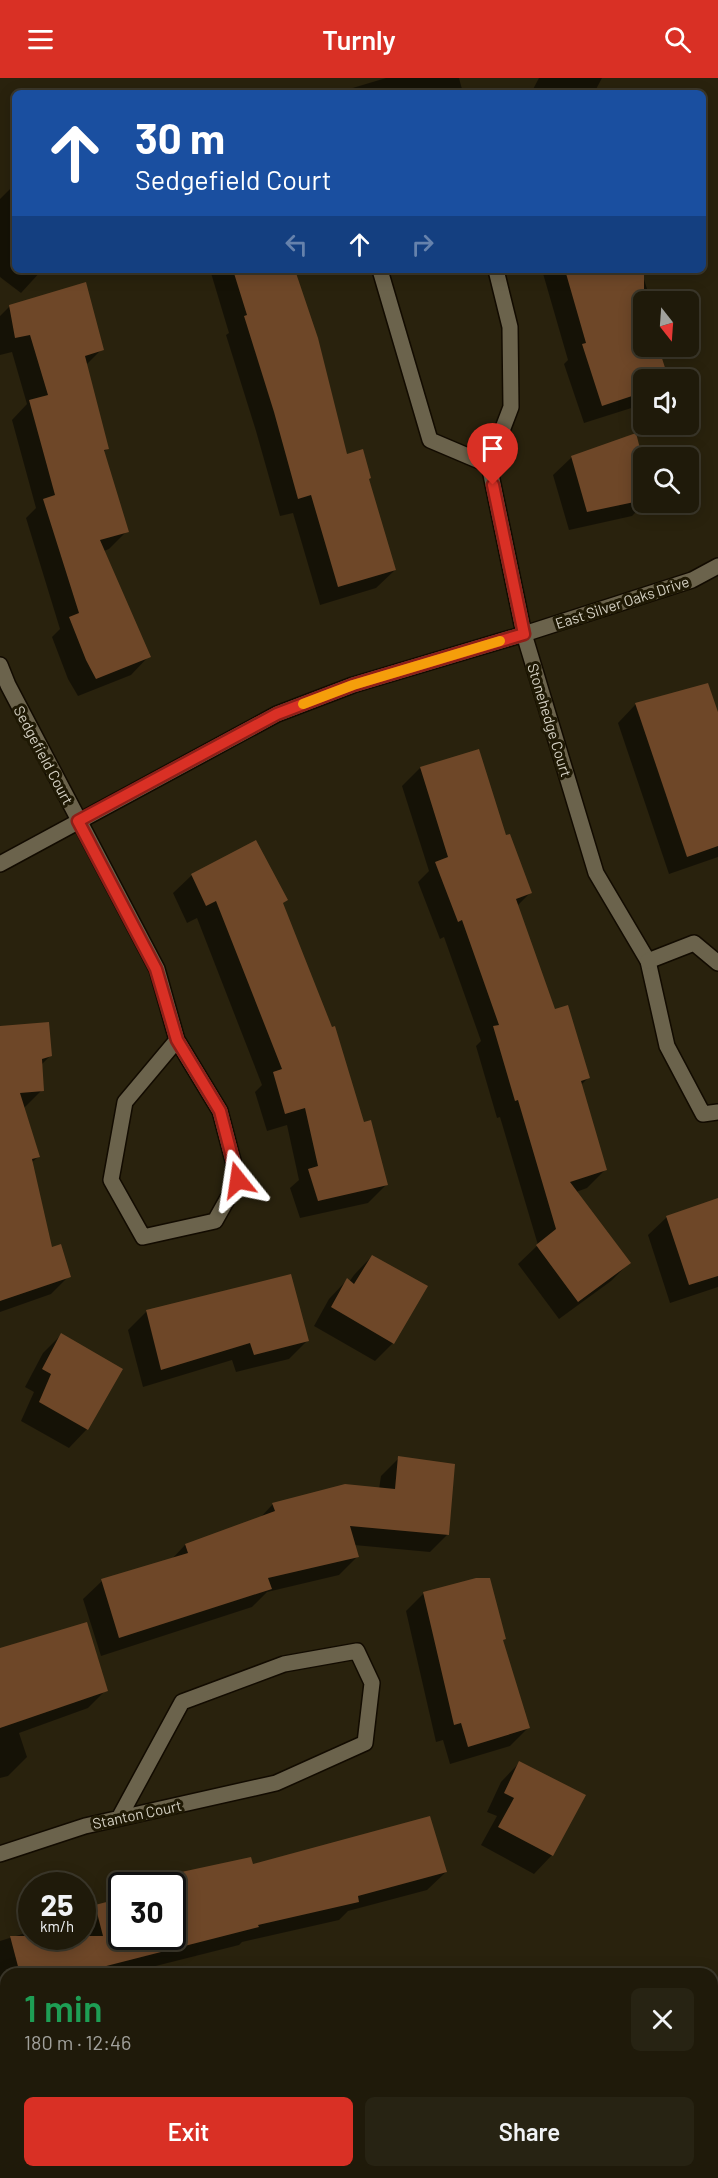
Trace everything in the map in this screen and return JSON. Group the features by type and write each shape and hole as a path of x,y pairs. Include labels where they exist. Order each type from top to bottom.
{"street":[{"path":"381,273 430,440 489,465 511,407 510,327 497,273"},
{"name":"Stonehedge Court","path":"489,465 524,634 596,873 648,962 667,1046 703,1114 718,1112"},
{"name":"East Silver Oaks Drive","path":"0,864 277,714 353,685 524,634 692,579 718,566"},
{"name":"Sedgefield Court","path":"0,665 8,685 156,969 177,1040 220,1111 238,1180 215,1221 143,1237 111,1180 125,1102 177,1040"},
{"path":"648,962 694,943 718,963"},
{"name":"Stanton Court","path":"0,1854 85,1826 276,1783 365,1743 372,1683 357,1651 284,1664 182,1702 119,1818"}],"building":[{"path":"234,273 296,273 318,338 347,454 363,449 371,478 369,479 396,570 338,587 311,495 298,499 244,316 247,315"},
{"path":"566,273 644,273 644,291 633,291 633,357 662,357 665,369 633,369 633,396 602,406 582,344 586,343"},
{"path":"86,282 104,350 85,356 109,449 104,450 129,532 100,540 151,657 96,679 69,617 79,613 43,499 55,495 29,400 48,395 30,335 15,338 9,305"},
{"path":"633,434 637,435 640,447 633,447 633,502 587,512 571,456"},
{"path":"708,683 718,712 718,846 687,857 635,703"},
{"path":"479,749 506,835 510,834 532,893 516,899 555,1009 568,1005 590,1078 581,1081 607,1170 570,1182 631,1263 578,1302 536,1245 556,1229 518,1100 515,1101 493,1026 499,1025 462,920 458,922 435,862 448,857 420,767"},
{"path":"256,840 288,900 283,903 332,1027 335,1026 364,1122 371,1120 388,1185 318,1201 308,1169 318,1166 305,1108 285,1114 273,1072 282,1069 216,901 206,906 191,874"},
{"path":"49,1022 52,1056 42,1059 44,1091 20,1093 40,1157 32,1159 52,1247 61,1244 71,1277 0,1301 0,1026"},
{"path":"718,1198 718,1276 689,1285 666,1216"},
{"path":"372,1255 428,1286 394,1344 331,1307 347,1278 354,1284"},
{"path":"291,1274 309,1341 254,1355 250,1343 161,1370 146,1310"},
{"path":"61,1333 123,1369 88,1430 39,1402 51,1374 42,1369"},
{"path":"398,1456 455,1464 449,1535 350,1526 359,1557 268,1578 272,1589 119,1638 101,1579 188,1553 185,1544 275,1511 272,1503 345,1484 395,1489"},
{"path":"476,1578 490,1578 506,1639 503,1640 530,1728 468,1747 461,1723 454,1725 423,1592"},
{"path":"87,1622 108,1691 0,1728 0,1648"},
{"path":"519,1761 586,1795 553,1856 498,1827 514,1798 504,1793"},
{"path":"430,1816 447,1872 358,1896 359,1902 258,1925 259,1927 186,1946 186,1872 181,1872 251,1857 253,1864"},
{"path":"108,1902 108,1950 169,1950 98,1968 18,1968 10,1936 18,1936 18,1950 96,1950 96,1936 103,1936 96,1905"}],"slow traffic":[{"path":"303,704 353,685 500,641"}],"route":[{"path":"238,1180 220,1111 177,1040 156,969 78,821 277,714 353,685 524,634 493,485"}]}
